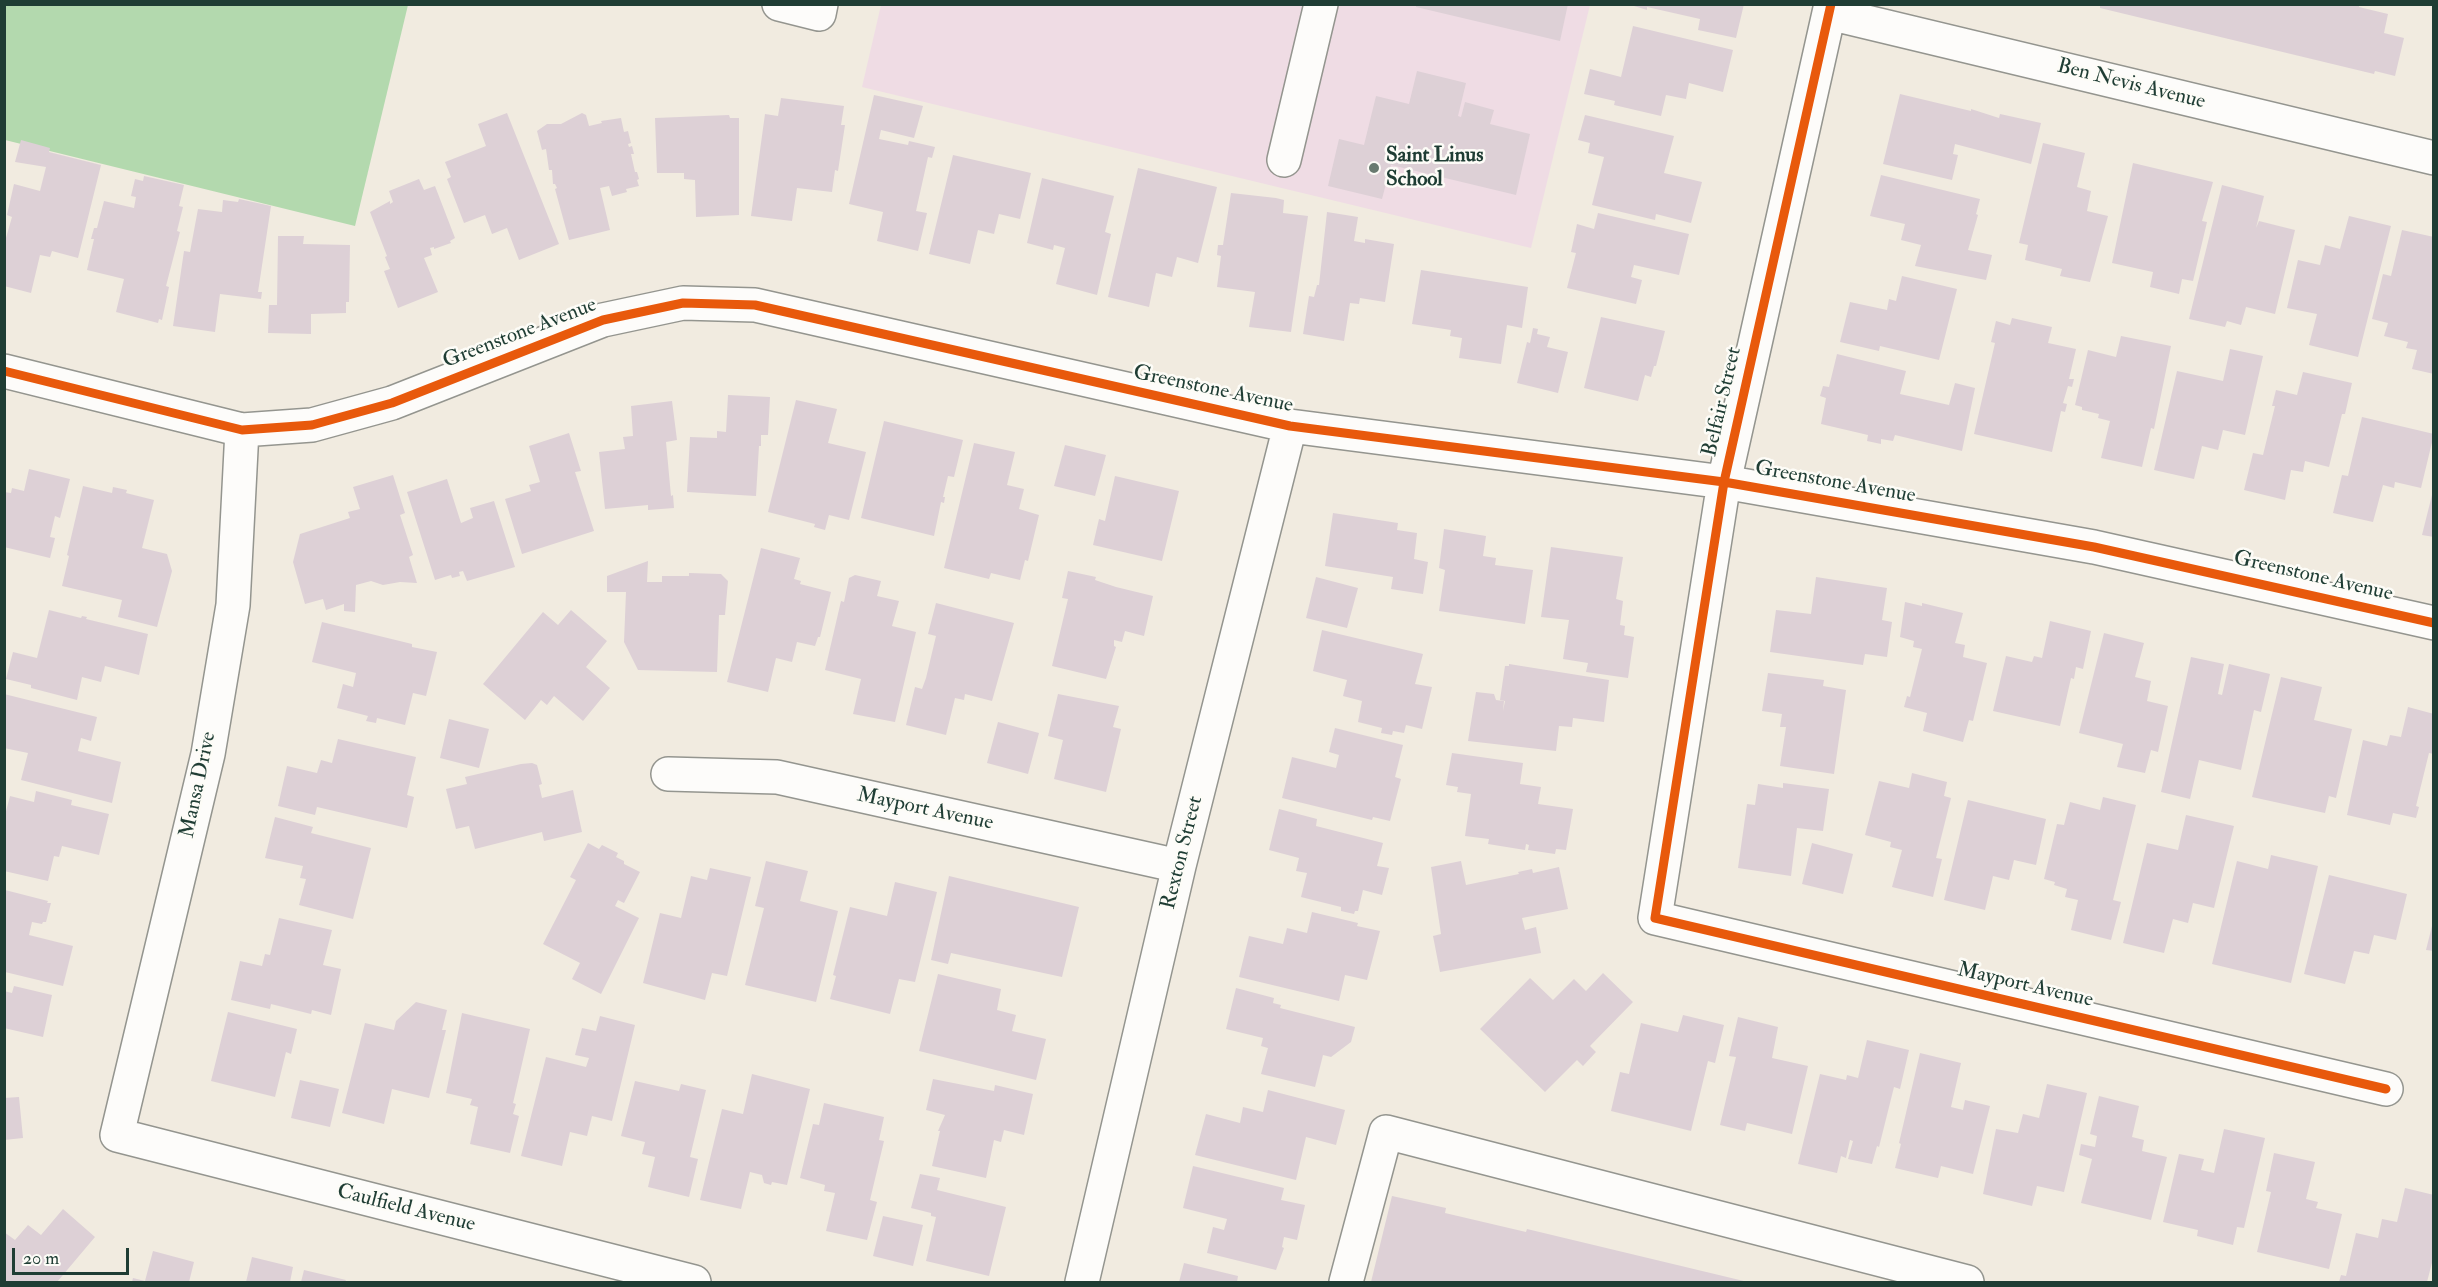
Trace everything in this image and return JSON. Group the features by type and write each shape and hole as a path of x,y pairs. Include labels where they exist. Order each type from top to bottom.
{"street":[{"path":"779,4 819,14 821,4"},
{"path":"1284,160 1321,4"},
{"name":"Ben Nevis Avenue","path":"1830,9 2433,158"},
{"name":"Belfair Street","path":"1655,918 1724,482 1830,9"},
{"name":"Greenstone Avenue","path":"4,371 242,430 312,425 392,404 603,320 683,303 755,305 1290,426 1724,482 2094,547 2433,623"},
{"name":"Rexton Street","path":"1082,1282 1179,866 1290,426"},
{"name":"Mansa Drive","path":"117,1135 208,754 233,605 242,430"},
{"name":"Mayport Avenue","path":"668,774 777,777 1179,866"},
{"name":"Mayport Avenue","path":"1655,918 2386,1089"},
{"path":"1346,1282 1386,1132 1967,1282"},
{"name":"Caulfield Avenue","path":"117,1135 694,1282"}],"shaded area":[{"name":"Saint Linus School","path":"881,5 1590,5 1531,248 862,87"}],"green space":[{"path":"5,5 408,5 355,226 5,140"}],"building":[{"path":"1416,4 1568,4 1560,41 1416,7"},
{"path":"1635,4 1744,4 1736,38 1698,30 1700,19 1647,7 1647,10 1634,6"},
{"path":"2100,4 2359,4 2359,7 2388,14 2384,33 2404,38 2395,76 2375,71 2374,74 2100,8"},
{"path":"1633,26 1733,50 1723,92 1689,83 1686,99 1666,95 1661,116 1614,105 1615,101 1584,94 1590,69 1621,77"},
{"path":"1417,71 1466,83 1458,116 1461,117 1465,102 1494,110 1490,124 1530,134 1516,195 1391,165 1382,199 1328,186 1339,139 1364,145 1376,96 1409,104"},
{"path":"1900,94 1971,111 1971,109 1999,118 2000,114 2041,123 2031,164 1955,144 1953,154 1958,155 1952,180 1883,164"},
{"path":"874,95 923,106 914,138 881,130 879,139 908,145 909,141 935,147 932,158 928,157 916,211 927,213 918,251 877,241 883,212 849,204"},
{"path":"781,98 844,106 841,125 845,125 838,171 835,170 832,192 797,188 792,221 751,216 765,114 778,116"},
{"path":"507,113 559,244 519,260 507,228 492,234 485,215 464,223 447,179 451,177 445,162 486,146 478,124"},
{"path":"582,113 586,115 589,126 602,123 601,121 621,118 624,132 628,131 631,143 628,144 629,147 632,146 634,154 631,154 639,186 612,196 609,186 600,188 610,230 569,240 555,189 557,188 553,184 552,170 549,170 546,149 542,150 537,131 547,124 561,124"},
{"path":"729,115 730,118 739,118 739,215 696,217 695,180 684,179 684,173 657,173 655,118"},
{"path":"1585,115 1674,136 1664,173 1702,182 1691,223 1656,214 1655,220 1592,205 1604,157 1588,153 1590,143 1578,140"},
{"path":"21,140 50,148 49,152 101,165 78,258 52,251 50,257 40,255 31,293 4,286 4,245 12,217 7,215 14,184 40,191 46,167 15,162"},
{"path":"2043,143 2085,153 2077,187 2091,191 2087,211 2108,216 2090,282 2060,276 2062,269 2025,260 2028,245 2019,243"},
{"path":"953,155 1031,173 1020,219 999,214 994,234 978,230 970,264 929,254"},
{"path":"2133,163 2213,182 2202,221 2207,222 2193,281 2182,279 2179,294 2150,287 2153,272 2112,263"},
{"path":"1138,168 1217,187 1198,263 1177,257 1172,277 1156,273 1149,307 1108,297"},
{"path":"1881,175 1980,199 1968,250 1992,255 1986,280 1915,266 1921,245 1901,240 1905,224 1870,216"},
{"path":"144,176 184,185 179,206 183,207 177,231 180,232 166,286 169,287 162,320 159,319 158,323 116,312 124,279 87,270 94,239 91,239 94,228 97,228 104,201 134,208 136,197 131,196 135,179 143,181"},
{"path":"1042,178 1114,196 1105,232 1111,234 1097,295 1056,284 1065,248 1054,245 1053,250 1027,243"},
{"path":"419,179 424,190 435,186 455,238 450,241 451,243 434,249 434,247 430,248 432,255 424,258 438,292 398,308 384,271 390,269 385,257 387,256 370,212 390,201 390,204 393,202 389,191"},
{"path":"2222,185 2264,196 2256,228 2259,221 2295,230 2275,314 2246,307 2241,325 2227,321 2225,327 2189,319"},
{"path":"1231,193 1284,200 1283,213 1308,216 1291,332 1249,327 1255,292 1217,287 1221,256 1217,255 1218,245 1223,245"},
{"path":"239,199 271,206 258,292 262,292 261,299 220,294 215,332 173,326 184,251 190,252 198,209 222,212 223,200 238,202"},
{"path":"1327,212 1358,217 1354,241 1365,243 1365,239 1394,244 1385,302 1360,298 1359,304 1350,303 1344,341 1303,334 1309,296 1314,297 1317,285 1319,285"},
{"path":"1598,213 1689,234 1679,275 1634,265 1631,277 1642,280 1636,304 1567,288 1576,253 1571,252 1577,224 1594,229"},
{"path":"2349,216 2391,226 2358,357 2309,345 2317,314 2287,308 2298,260 2320,265 2325,245 2340,249"},
{"path":"2402,230 2434,237 2434,374 2412,369 2417,350 2406,348 2408,342 2384,336 2388,323 2372,319 2383,274 2391,276"},
{"path":"278,236 304,236 303,244 350,245 349,302 346,302 346,313 311,314 311,334 268,333 269,305 277,305"},
{"path":"1421,270 1528,287 1522,328 1507,325 1501,364 1459,358 1462,338 1450,336 1451,330 1412,324"},
{"path":"1902,276 1957,289 1939,360 1880,346 1879,351 1840,342 1850,302 1887,310 1889,299 1896,301"},
{"path":"1601,317 1665,331 1656,366 1654,366 1651,377 1645,375 1638,401 1584,388"},
{"path":"2012,318 2052,327 2048,343 2076,349 2069,379 2074,379 2072,387 2068,386 2063,403 2067,404 2065,412 2061,411 2052,452 1974,434 1995,343 1991,342 1996,321 2010,325"},
{"path":"1533,328 1538,329 1537,334 1550,337 1547,347 1568,352 1558,393 1517,383 1527,342 1530,343"},
{"path":"2121,336 2171,346 2154,429 2151,428 2142,467 2101,458 2110,421 2098,418 2099,414 2082,410 2082,407 2075,405 2088,350 2116,357"},
{"path":"2230,349 2263,356 2245,435 2223,430 2218,450 2202,446 2194,479 2154,470 2177,371 2223,381"},
{"path":"1837,354 1906,371 1900,394 1949,405 1955,383 1975,388 1962,451 1895,435 1893,441 1881,439 1881,444 1867,441 1868,435 1821,424 1826,398 1820,396 1823,386 1829,387"},
{"path":"2303,372 2352,383 2329,467 2305,461 2303,472 2291,470 2285,500 2244,490 2253,453 2263,455 2275,406 2272,406 2276,390 2297,395"},
{"path":"728,395 770,397 768,435 761,435 761,446 759,446 756,496 687,492 690,437 717,438 717,431 726,432"},
{"path":"796,400 837,409 828,443 866,452 849,520 829,515 825,530 814,527 815,524 768,512"},
{"path":"672,401 677,440 666,442 674,508 648,510 648,505 605,509 599,452 625,449 623,437 633,436 631,406"},
{"path":"2362,417 2434,434 2421,488 2395,482 2394,488 2383,485 2373,522 2333,513 2342,475 2348,476"},
{"path":"884,421 963,440 954,477 948,476 943,497 945,497 944,503 941,502 934,536 861,518"},
{"path":"569,433 581,471 575,472 594,531 522,554 505,499 531,491 529,485 540,482 529,446"},
{"path":"974,443 1015,452 1007,485 1024,489 1019,509 1039,515 1028,561 1025,560 1020,580 991,573 989,579 944,568"},
{"path":"1065,445 1106,455 1095,496 1054,486"},
{"path":"29,469 70,479 60,518 55,516 50,537 55,538 50,558 4,547 4,492 11,493 12,488 24,491"},
{"path":"393,475 405,513 400,515 413,555 409,557 417,583 400,582 383,585 371,581 356,585 355,612 344,611 344,604 326,610 323,599 305,604 293,562 300,534 350,518 348,512 360,509 353,487"},
{"path":"1115,476 1179,491 1162,561 1093,545 1099,519 1105,521"},
{"path":"447,479 461,523 473,518 470,508 494,501 515,567 467,581 463,571 459,572 460,576 452,578 451,575 435,580 407,492"},
{"path":"83,486 112,493 113,487 154,500 142,548 167,554 172,571 157,627 118,617 122,600 62,586"},
{"path":"2434,491 2434,537 2422,535"},
{"path":"1333,513 1398,523 1397,530 1417,533 1414,559 1428,562 1423,594 1391,589 1393,577 1325,566"},
{"path":"1444,529 1486,536 1483,556 1496,558 1495,565 1533,570 1525,624 1439,611 1445,570 1439,568"},
{"path":"1551,547 1623,557 1616,599 1623,601 1620,625 1625,626 1624,635 1634,637 1628,678 1586,672 1588,663 1563,659 1569,620 1541,617"},
{"path":"761,548 800,558 794,579 801,581 800,584 831,592 820,637 815,646 797,642 792,662 776,658 768,692 727,682"},
{"path":"648,561 647,582 662,582 662,576 689,576 689,573 721,574 728,581 725,615 719,615 717,672 638,670 624,642 626,592 607,592 607,576"},
{"path":"1068,571 1096,577 1095,580 1153,596 1144,636 1125,631 1122,642 1114,640 1116,647 1106,679 1052,666 1068,599 1062,598"},
{"path":"855,575 881,581 877,596 899,601 892,626 916,632 895,722 853,714 861,679 825,670 841,601 844,602 849,578"},
{"path":"1316,577 1358,588 1347,628 1306,618"},
{"path":"1816,577 1887,588 1882,620 1892,622 1887,657 1865,654 1863,665 1770,652 1776,610 1811,614"},
{"path":"1905,602 1922,606 1922,603 1963,613 1955,643 1965,645 1963,657 1987,663 1973,721 1969,720 1963,742 1923,731 1927,713 1904,707 1907,696 1910,697 1922,649 1913,647 1914,641 1900,637"},
{"path":"936,603 1014,623 992,701 965,694 964,700 955,698 946,735 906,725 915,687 922,689 926,678 936,636 928,634"},
{"path":"49,610 81,618 82,616 87,617 86,619 148,634 139,675 105,666 101,682 82,677 77,700 6,679 13,652 37,658"},
{"path":"571,610 607,641 586,667 610,688 583,721 554,696 547,705 541,700 525,720 483,684 543,612 558,625"},
{"path":"2050,621 2091,631 2083,669 2076,667 2074,679 2071,678 2060,726 1993,711 2006,656 2032,662 2034,656 2042,658"},
{"path":"322,622 437,652 426,696 413,693 405,725 377,718 376,723 366,721 368,716 337,708 343,684 353,687 356,673 312,662"},
{"path":"1322,630 1423,654 1415,684 1432,687 1422,729 1406,725 1404,733 1393,731 1392,735 1381,733 1382,728 1358,722 1362,701 1343,696 1347,680 1313,671"},
{"path":"2104,633 2144,643 2135,677 2151,681 2147,701 2168,706 2158,752 2151,750 2145,773 2117,767 2123,744 2079,733"},
{"path":"2191,657 2224,664 2218,694 2222,695 2229,664 2270,674 2261,712 2254,710 2241,770 2199,760 2190,799 2161,792"},
{"path":"1509,664 1609,680 1604,722 1573,718 1572,727 1559,726 1556,751 1468,741 1476,692 1494,694 1496,700 1504,701 1503,711 1505,701 1500,700 1505,666"},
{"path":"1768,673 1824,680 1823,686 1846,690 1834,774 1780,766 1786,727 1780,727 1782,714 1762,711"},
{"path":"2281,677 2322,687 2314,720 2352,729 2336,798 2329,796 2325,813 2252,797"},
{"path":"4,694 97,717 91,741 81,738 78,751 121,762 112,803 21,780 28,753 4,748"},
{"path":"1058,694 1119,706 1113,727 1121,729 1106,792 1054,779 1063,740 1048,736"},
{"path":"2408,707 2434,714 2434,754 2429,753 2416,806 2419,807 2416,818 2393,813 2390,825 2347,815 2363,740 2387,746 2390,735 2401,737"},
{"path":"449,719 489,729 479,768 440,758"},
{"path":"998,722 1039,733 1028,774 987,763"},
{"path":"1335,728 1403,745 1395,777 1401,779 1390,821 1373,817 1372,820 1282,798 1292,757 1336,768 1339,755 1329,752"},
{"path":"338,739 416,757 407,795 414,797 407,828 317,807 315,815 278,806 287,766 317,773 321,760 332,763"},
{"path":"1452,753 1523,763 1520,784 1541,787 1538,804 1573,809 1566,850 1556,849 1555,854 1528,850 1529,845 1526,844 1525,850 1488,844 1489,839 1465,836 1471,794 1457,792 1458,787 1446,785"},
{"path":"532,763 537,765 542,784 539,785 542,798 573,790 582,832 544,841 542,832 475,849 469,826 456,829 446,789 467,784 465,777"},
{"path":"1912,773 1947,782 1944,796 1951,798 1936,858 1942,859 1933,897 1892,887 1902,850 1890,847 1891,842 1865,835 1879,781 1909,788"},
{"path":"1783,783 1829,789 1823,831 1797,828 1791,876 1738,868 1747,804 1755,805 1758,784 1783,788"},
{"path":"36,791 72,800 71,805 109,814 99,855 62,846 59,857 54,856 48,881 4,871 4,819 10,796 34,802"},
{"path":"2103,797 2136,805 2113,900 2121,902 2111,940 2071,930 2078,900 2065,897 2067,889 2044,879 2057,824 2064,825 2070,802 2100,810"},
{"path":"1968,800 2046,819 2036,865 2014,860 2009,880 1993,876 1985,910 1944,900"},
{"path":"1279,809 1317,819 1316,826 1383,843 1377,866 1389,868 1382,895 1363,890 1358,911 1354,914 1341,911 1341,907 1301,897 1307,873 1296,871 1299,858 1269,850"},
{"path":"2186,815 2234,826 2214,908 2193,903 2188,923 2173,919 2164,953 2123,943 2147,843 2178,850"},
{"path":"275,817 313,827 311,833 371,848 353,919 299,905 306,879 300,878 303,866 265,858"},
{"path":"588,843 599,849 602,845 618,853 616,857 624,861 624,864 640,872 624,903 618,900 615,906 639,918 601,994 572,979 580,963 543,944 576,880 570,877"},
{"path":"1812,843 1853,854 1843,894 1802,884"},
{"path":"2271,855 2318,866 2291,983 2212,964 2237,861 2268,869"},
{"path":"766,861 808,871 800,901 838,911 816,1002 745,985 764,908 755,906"},
{"path":"1461,861 1466,885 1532,869 1533,873 1559,867 1568,909 1522,918 1525,930 1536,927 1541,953 1440,972 1433,936 1441,934 1431,867"},
{"path":"710,868 751,877 727,976 712,973 705,1000 643,983 660,913 681,918 691,876 707,880"},
{"path":"2329,875 2407,894 2396,940 2374,935 2369,954 2354,951 2345,984 2304,974"},
{"path":"949,876 1079,907 1062,977 951,953 948,964 931,960"},
{"path":"895,882 937,892 915,982 899,979 890,1014 830,999 836,976 833,975 850,907 887,916"},
{"path":"5,890 51,903 46,922 42,924 32,922 29,935 73,946 63,986 5,972"},
{"path":"1312,912 1380,931 1367,980 1345,975 1339,1001 1239,977 1249,936 1283,944 1287,928 1307,933"},
{"path":"279,918 332,930 323,965 341,969 331,1015 312,1010 311,1014 271,1004 270,1009 231,1000 240,961 262,966 265,954 270,955"},
{"path":"2434,922 2434,951 2426,950"},
{"path":"1603,973 1633,1002 1590,1046 1596,1052 1583,1066 1577,1060 1545,1092 1480,1029 1530,978 1553,1000 1574,979 1586,991"},
{"path":"938,974 1001,989 997,1010 1016,1015 1012,1031 1046,1039 1036,1080 919,1051"},
{"path":"14,986 52,995 43,1037 4,1028 4,991 12,993"},
{"path":"1236,988 1274,998 1273,1003 1281,1005 1280,1008 1355,1027 1351,1042 1331,1057 1323,1055 1315,1087 1261,1074 1268,1048 1261,1046 1263,1038 1226,1029"},
{"path":"416,1002 447,1010 442,1030 446,1030 429,1098 392,1089 384,1124 342,1113 365,1023 394,1030 396,1021"},
{"path":"228,1012 297,1029 291,1054 286,1052 275,1097 211,1081"},
{"path":"462,1013 530,1029 513,1103 516,1104 513,1114 519,1116 510,1153 470,1144 478,1107 470,1105 472,1099 446,1093"},
{"path":"1683,1015 1724,1025 1715,1063 1708,1061 1691,1131 1611,1111 1620,1072 1629,1074 1641,1023 1678,1032"},
{"path":"600,1016 635,1025 612,1121 592,1116 587,1136 570,1132 562,1166 521,1156 546,1057 586,1067 589,1058 575,1055 582,1028 596,1031"},
{"path":"1738,1017 1778,1027 1772,1058 1808,1066 1792,1134 1747,1123 1745,1131 1720,1125 1736,1057 1729,1056"},
{"path":"1867,1040 1909,1050 1900,1089 1894,1087 1879,1147 1877,1146 1872,1164 1848,1159 1853,1141 1850,1140 1846,1158 1841,1156 1837,1173 1798,1164 1820,1074 1846,1080 1847,1075 1858,1078"},
{"path":"1920,1053 1961,1063 1951,1107 1963,1110 1965,1100 1990,1106 1973,1174 1941,1166 1938,1178 1895,1168"},
{"path":"752,1074 810,1089 787,1185 764,1183 762,1175 750,1172 741,1209 700,1200 722,1109 743,1114"},
{"path":"933,1079 994,1091 995,1085 1033,1094 1024,1135 1004,1130 1001,1142 994,1140 986,1178 932,1166 940,1131 938,1131 945,1115 926,1110"},
{"path":"300,1080 339,1089 330,1127 291,1118"},
{"path":"635,1081 679,1091 681,1084 706,1090 690,1157 698,1159 689,1197 648,1187 655,1157 642,1154 645,1142 621,1136"},
{"path":"2047,1084 2087,1093 2064,1192 2037,1186 2032,1206 1983,1194 1996,1129 2018,1133 2023,1114 2039,1118"},
{"path":"1268,1090 1345,1110 1336,1145 1306,1137 1296,1180 1195,1155 1206,1114 1240,1123 1243,1107 1263,1112"},
{"path":"2099,1096 2139,1106 2132,1137 2144,1140 2142,1151 2167,1157 2151,1220 2081,1203 2092,1159 2079,1155 2081,1144 2095,1147 2097,1136 2090,1134"},
{"path":"19,1097 23,1138 4,1140 4,1098"},
{"path":"824,1103 884,1117 879,1140 884,1141 870,1200 877,1202 867,1240 826,1231 835,1193 824,1191 825,1185 800,1178 813,1124 819,1125"},
{"path":"2224,1129 2265,1138 2244,1228 2237,1227 2233,1245 2197,1236 2198,1230 2163,1222 2179,1154 2204,1159 2201,1170 2214,1173"},
{"path":"2274,1153 2315,1162 2306,1199 2318,1202 2316,1208 2342,1214 2329,1269 2257,1252 2271,1192 2266,1191"},
{"path":"1193,1166 1284,1188 1281,1200 1305,1205 1297,1240 1284,1237 1282,1247 1284,1248 1276,1270 1207,1253 1213,1227 1224,1230 1227,1219 1183,1208"},
{"path":"920,1174 940,1178 937,1190 1006,1207 989,1276 926,1261 936,1217 931,1216 931,1213 911,1208"},
{"path":"2405,1188 2434,1195 2434,1255 2427,1282 2339,1282 2341,1275 2346,1276 2356,1233 2378,1238 2382,1219 2397,1222"},
{"path":"1392,1196 1446,1208 1445,1213 1526,1232 1527,1229 1748,1282 1371,1282"},
{"path":"63,1209 95,1237 57,1282 4,1282 4,1232 15,1240 28,1225 41,1235"},
{"path":"883,1216 923,1225 913,1266 873,1256"},
{"path":"153,1251 194,1262 189,1282 132,1282 133,1278 145,1281"},
{"path":"252,1257 293,1267 290,1282 246,1282"},
{"path":"1184,1263 1238,1276 1237,1282 1179,1282"},
{"path":"304,1270 346,1280 345,1282 301,1282"}],"cycle path":[{"path":"1831,4 1724,482 1655,918 2386,1089"},
{"path":"4,371 242,430 312,425 392,403 603,320 683,303 755,305 1290,426 1724,482 2094,547 2434,623"}],"place":[{"name":"Saint Linus School","path":"1374,168"}]}
